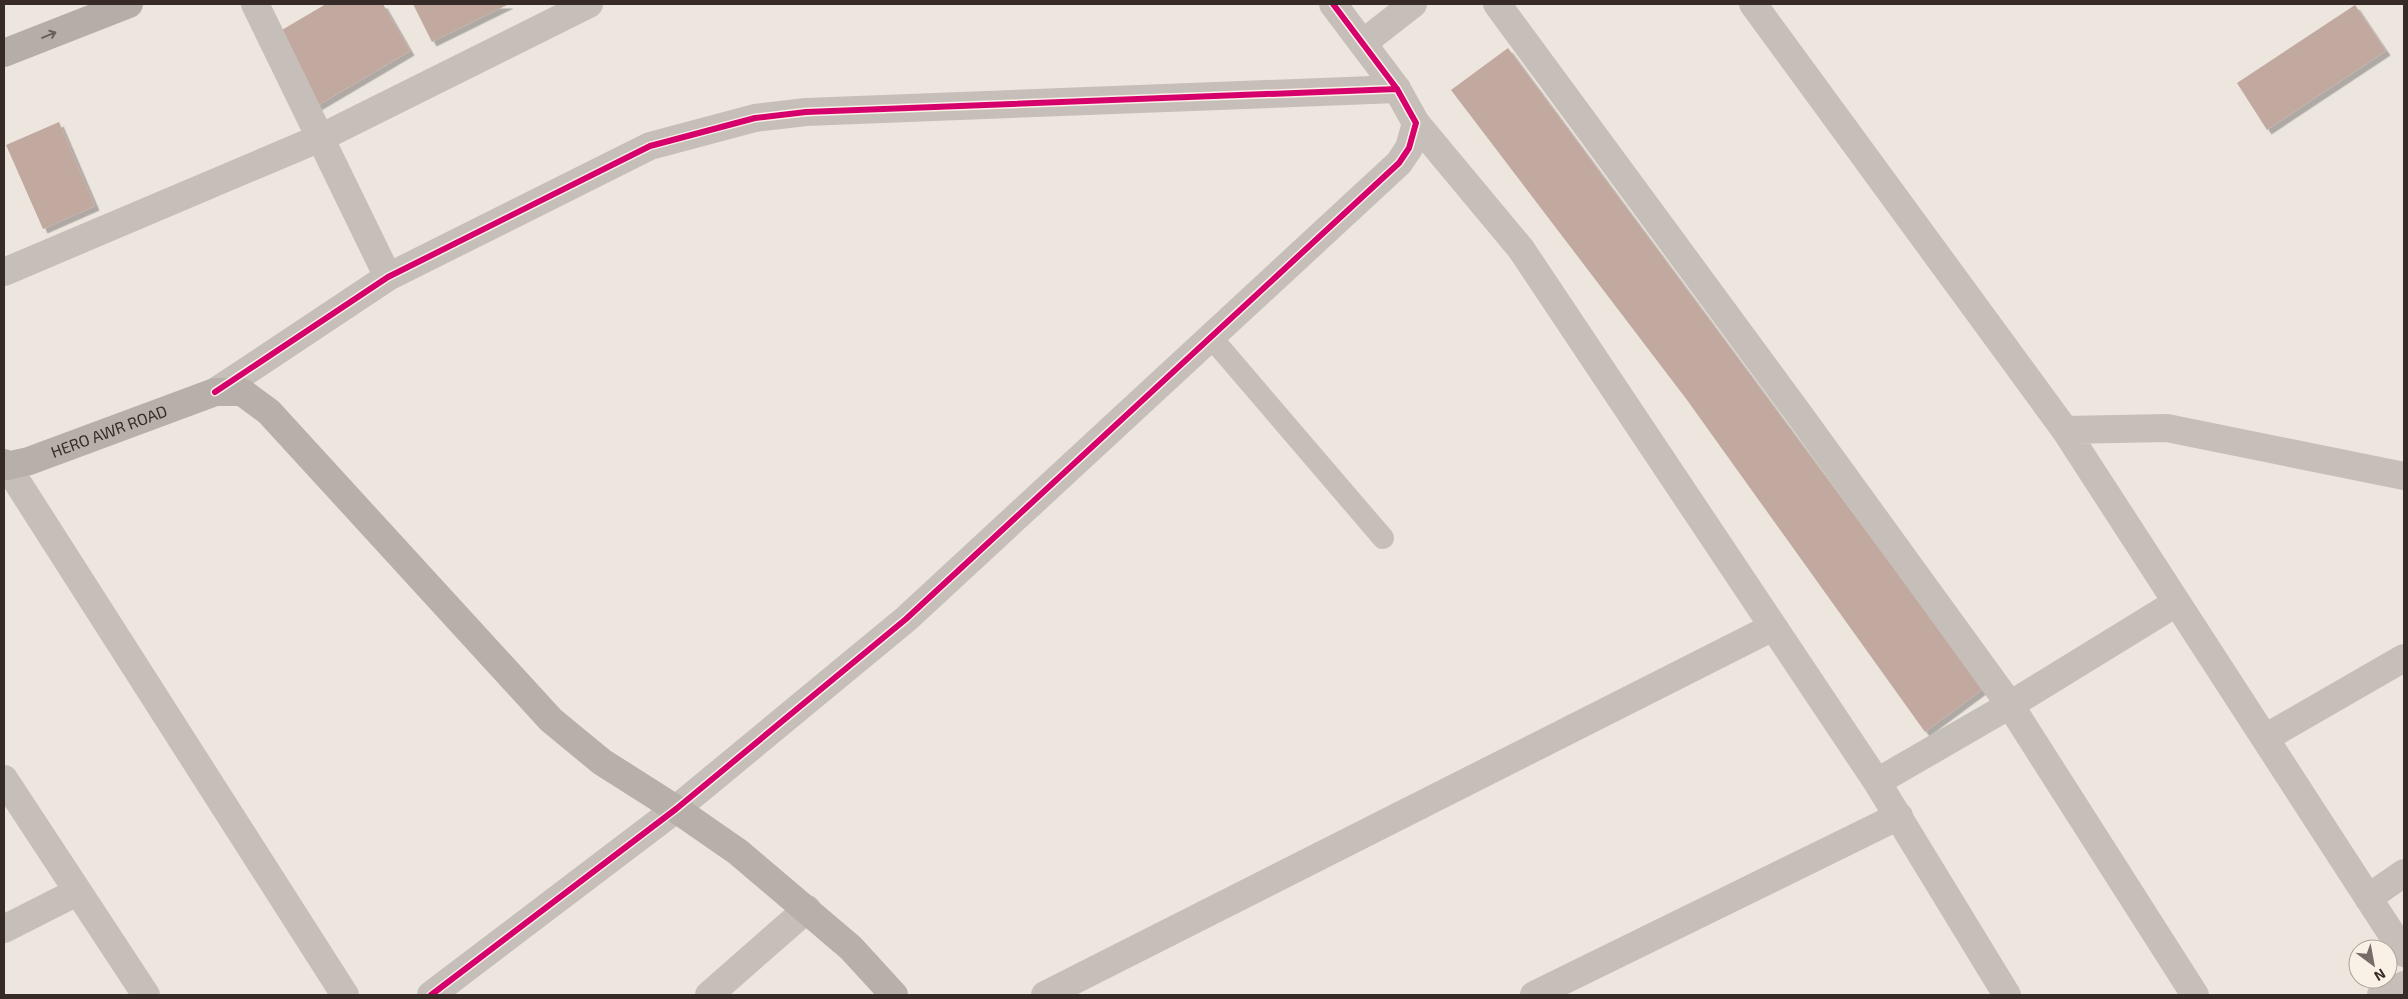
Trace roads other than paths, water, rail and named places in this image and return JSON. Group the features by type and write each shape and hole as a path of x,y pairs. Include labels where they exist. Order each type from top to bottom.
{"main road":[{"path":"4,53 129,4"},
{"path":"215,392 242,392 269,412 551,720 602,762 676,808 738,852 850,948 894,995"},
{"name":"HERO AWR ROAD","path":"6,464 37,458 215,392"}],"street":[{"path":"255,4 388,277"},
{"path":"4,272 320,138 588,4"},
{"path":"1333,4 1397,89 1416,123 1521,249 1877,782 2007,995"},
{"path":"1363,44 1412,4"},
{"path":"1497,4 1802,418 2010,705 2195,995"},
{"path":"1754,4 2064,430 2404,953"},
{"path":"215,392 388,277 650,146 755,118 806,112 1397,89"},
{"path":"431,995 676,808 906,619 1210,336 1400,163 1409,148 1416,123"},
{"path":"2064,430 2167,428 2404,476"},
{"path":"6,464 344,995"},
{"path":"1877,782 2010,705 2176,603"},
{"path":"1045,995 1773,627"},
{"path":"2265,738 2404,658"},
{"path":"4,779 146,995"},
{"path":"1534,995 1899,816"},
{"path":"2368,898 2404,873"},
{"path":"4,929 77,892"},
{"path":"709,995 807,910"},
{"path":"2381,995 2404,985"}],"lane":[{"path":"1210,336 1383,538"}]}
